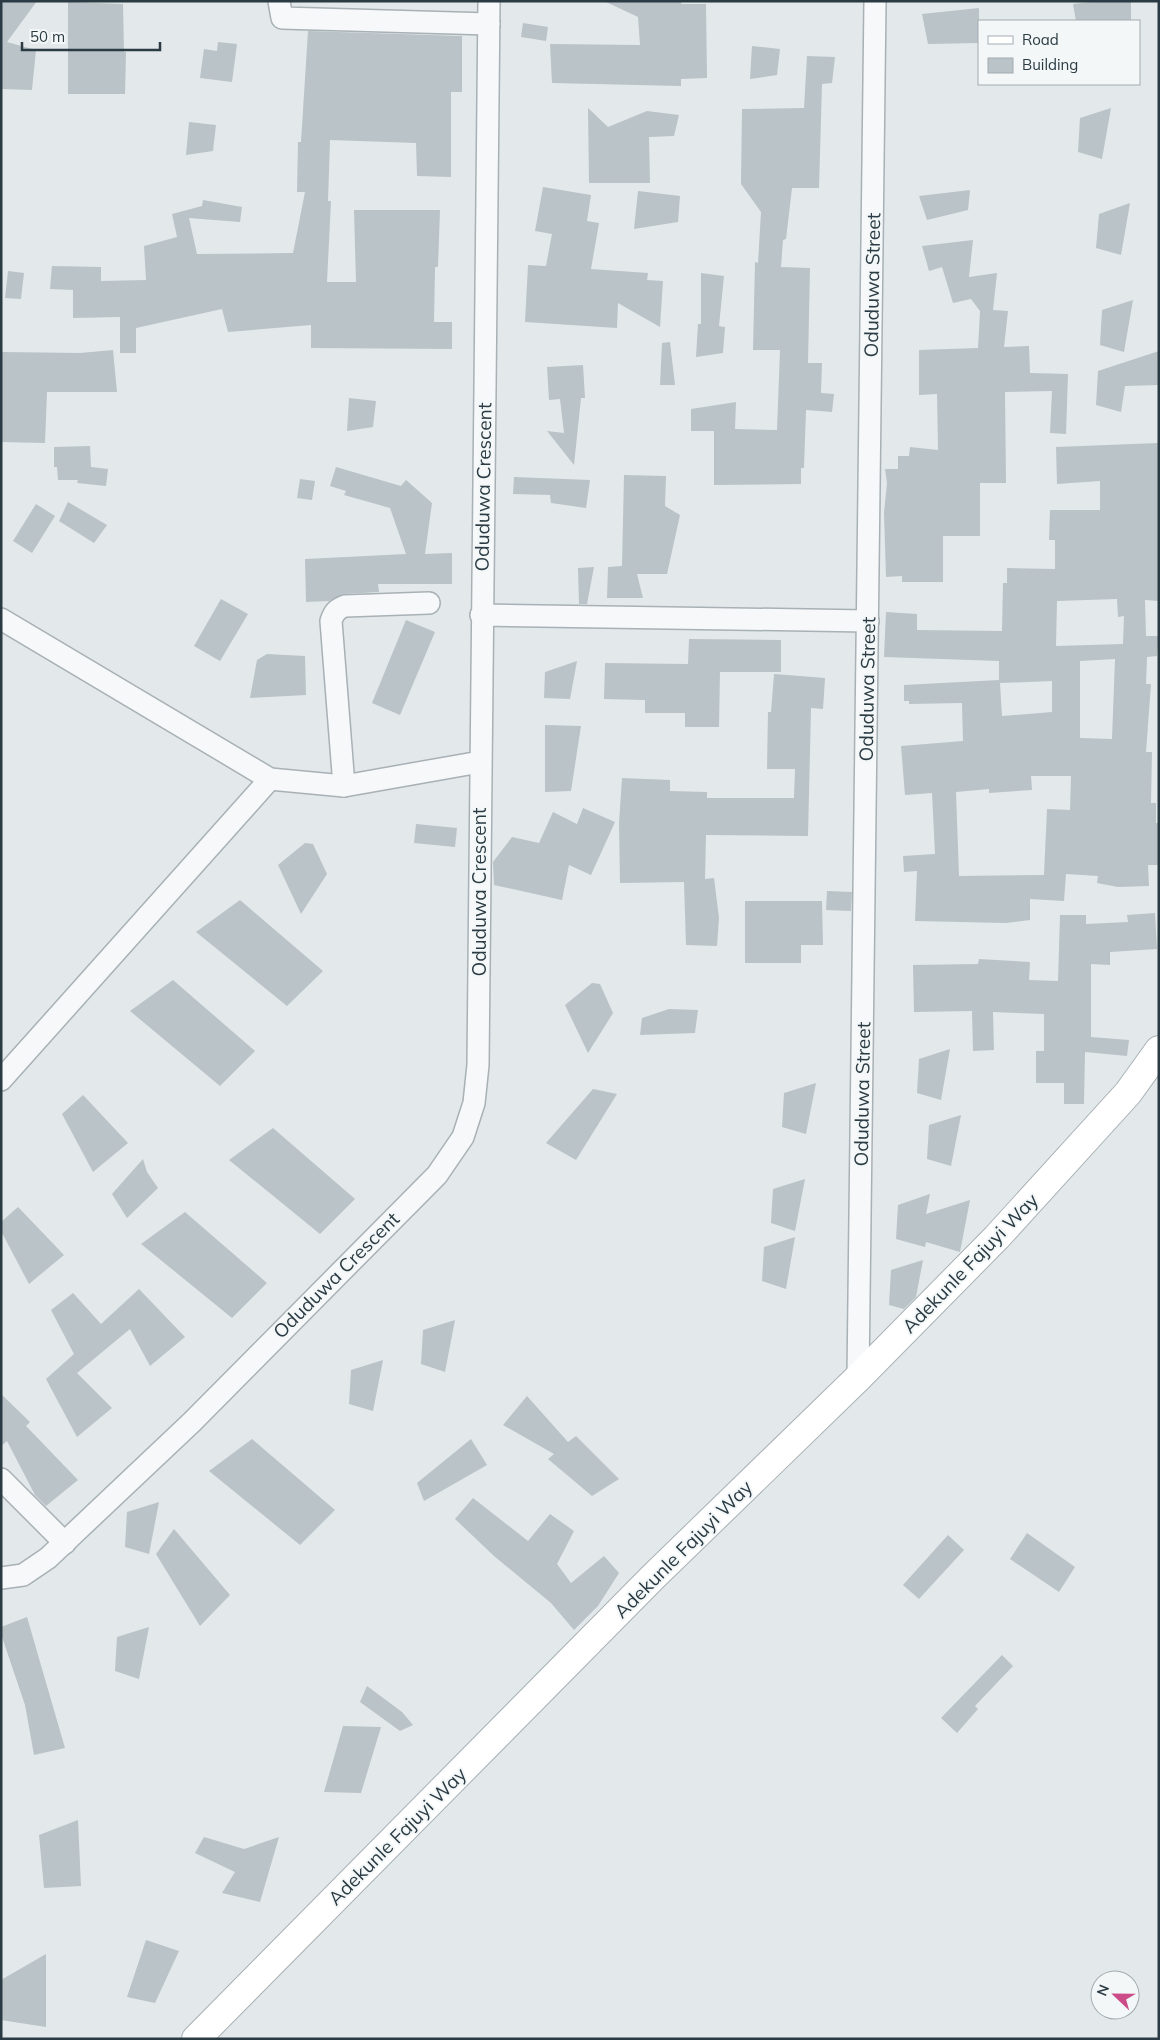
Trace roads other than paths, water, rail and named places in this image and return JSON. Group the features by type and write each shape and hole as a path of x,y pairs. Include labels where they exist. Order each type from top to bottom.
{"street":[{"path":"280,1 282,18 489,24"},
{"name":"Oduduwa Crescent","path":"1,1578 22,1575 65,1543 192,1422 437,1175 463,1137 474,1103 478,1065 489,1"},
{"name":"Oduduwa Street","path":"858,1378 875,1"},
{"path":"344,786 333,614 337,609 345,606 429,603"},
{"path":"482,614 868,621"},
{"path":"1,619 270,779 344,786 480,762"},
{"path":"1,1080 270,779"},
{"name":"Adekunle Fajuyi Way","path":"196,2039 653,1577 858,1378 997,1237 1128,1093 1159,1050"},
{"path":"1,1479 65,1543"}]}
